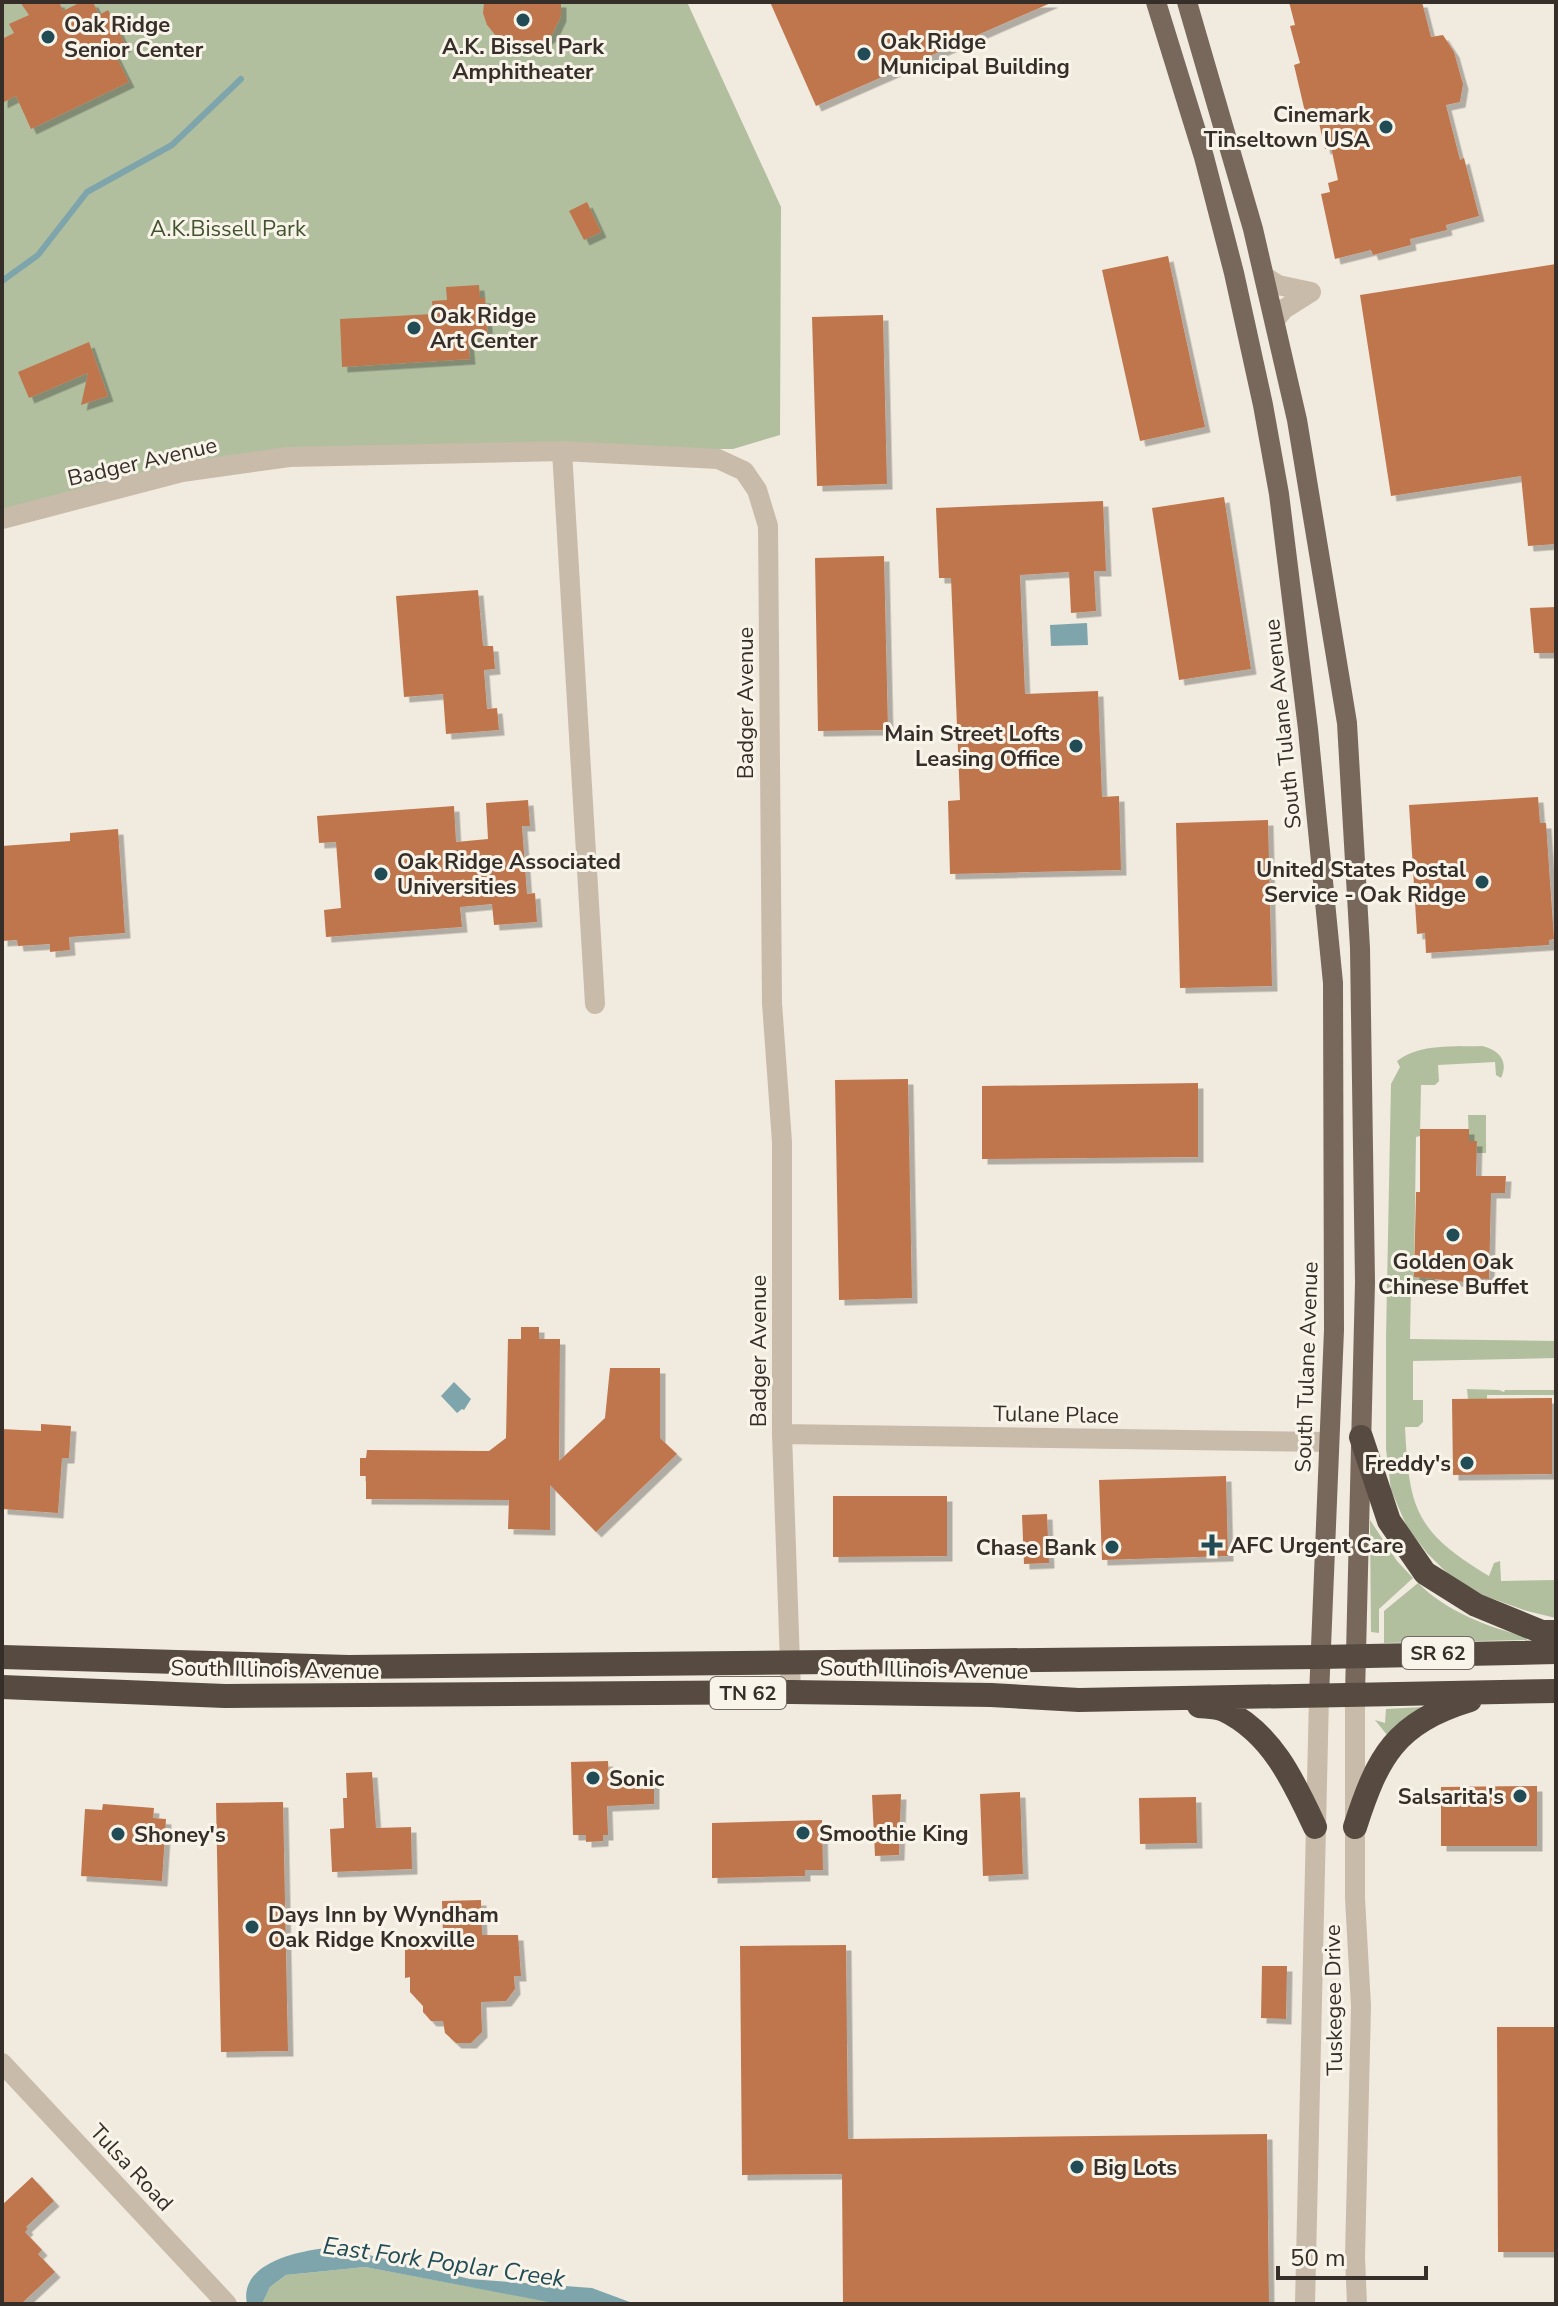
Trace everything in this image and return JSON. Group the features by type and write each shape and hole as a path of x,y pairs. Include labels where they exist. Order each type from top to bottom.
{"highway":[{"path":"1361,1437 1389,1521 1425,1573 1476,1605 1542,1632 1556,1632"},
{"name":"South Illinois Avenue","path":"2,1657 349,1667 1556,1652"},
{"name":"South Illinois Avenue","path":"2,1687 211,1696 791,1692 1079,1700 1556,1691"},
{"path":"1355,1827 1378,1764 1409,1729 1449,1706 1494,1692"},
{"path":"1138,1697 1223,1709 1268,1741 1296,1786 1315,1827"}],"main road":[{"path":"1188,4 1231,148 1275,320 1312,499 1347,723 1362,999 1365,1282 1355,1695"},
{"name":"South Tulane Avenue","path":"1158,8 1204,157 1234,273 1279,494 1308,729 1333,983 1334,1330 1319,1696"}],"street":[{"path":"1158,8 1188,4"},
{"path":"1264,276 1278,285 1311,292 1284,309 1275,320"},
{"path":"562,451 595,1004"},
{"name":"Badger Avenue","path":"2,519 182,472 289,457 562,451 718,459 744,471 757,490 768,526 772,1003 782,1142 782,1434 791,1692"},
{"name":"Tulane Place","path":"782,1434 1329,1442"},
{"name":"Tuskegee Drive","path":"1355,1695 1355,1898 1361,2006 1355,2257 1357,2304"},
{"name":"Tuskegee Drive","path":"1305,2304 1319,1696"},
{"name":"Tulsa Road","path":"2,2063 227,2304"}],"green space":[{"name":"A.K.Bissell Park","path":"2,2 687,2 781,207 780,435 733,449 286,448 2,511"},
{"path":"1482,1046 1501,1057 1504,1066 1501,1078 1496,1075 1495,1062 1438,1065 1439,1081 1435,1085 1421,1085 1420,1136 1416,1137 1414,1276 1435,1277 1435,1284 1411,1284 1410,1339 1556,1341 1556,1358 1413,1361 1413,1400 1423,1400 1423,1422 1418,1427 1405,1427 1410,1479 1414,1499 1431,1531 1465,1560 1489,1576 1494,1563 1500,1561 1501,1581 1556,1580 1556,1618 1485,1596 1449,1575 1407,1527 1391,1490 1386,1449 1386,1338 1391,1084 1400,1067 1397,1061 1406,1055 1438,1047"},
{"path":"1468,1115 1486,1115 1486,1153 1477,1153 1477,1141 1469,1141"},
{"path":"1467,1389 1504,1392 1556,1390 1556,1414 1554,1395 1487,1395 1487,1399 1468,1399"},
{"path":"1370,1520 1397,1561 1413,1578 1379,1609 1379,1633 1371,1632"},
{"path":"1418,1583 1455,1610 1527,1637 1527,1640 1384,1643 1384,1611"},
{"path":"1423,1707 1387,1735 1375,1720 1385,1723 1386,1709"},
{"path":"365,2267 559,2304 262,2304 270,2287 286,2275"}],"water":[{"path":"1087,623 1088,645 1051,646 1050,625"},
{"path":"454,1382 471,1399 464,1410 457,1413 441,1396"},
{"name":"East Fork Poplar Creek","path":"335,2247 470,2279 592,2288 635,2304 559,2304 365,2267 286,2275 270,2287 262,2304 247,2304 247,2289 252,2277 262,2268 291,2255"}],"building":[{"path":"20,2 59,2 63,11 81,2 93,2 99,15 108,10 126,46 114,52 129,82 31,129 16,96 2,103 2,39 14,33 9,24 29,15"},
{"name":"A.K. Bissel Park Amphitheater","path":"484,2 561,2 561,16 552,35 543,42 531,47 514,47 502,43 487,25 483,13"},
{"name":"Oak Ridge Municipal Building","path":"770,2 1053,2 816,106"},
{"name":"Cinemark Tinseltown USA","path":"1289,2 1422,2 1431,37 1443,35 1454,52 1463,84 1460,102 1446,105 1479,216 1446,225 1447,230 1410,239 1411,245 1373,255 1371,250 1335,259 1321,194 1330,192 1328,183 1338,180 1331,147 1325,149 1316,110 1305,112 1294,65 1300,63 1290,26 1295,25"},
{"path":"587,202 601,232 584,240 569,211"},
{"path":"1168,256 1205,427 1140,441 1102,270"},
{"path":"1556,264 1556,544 1528,546 1521,476 1391,496 1360,295"},
{"name":"Oak Ridge Art Center","path":"479,285 480,298 485,298 488,338 468,339 470,359 342,367 340,319 433,314 432,301 447,300 446,287"},
{"path":"883,315 887,484 817,486 812,317"},
{"path":"89,342 108,396 81,405 88,373 29,398 18,372"},
{"path":"1224,497 1251,669 1179,680 1152,508"},
{"path":"1103,501 1106,571 1094,571 1096,611 1071,613 1069,572 1020,575 1025,694 1098,691 1102,797 1119,796 1121,870 950,874 948,801 960,800 951,578 939,578 936,508"},
{"path":"884,556 888,730 818,731 815,558"},
{"path":"478,590 483,646 493,646 495,669 484,670 487,709 497,708 499,730 446,734 443,694 404,697 396,596"},
{"path":"1556,607 1556,653 1534,653 1530,608"},
{"name":"United States Postal Service - Oak Ridge","path":"1538,797 1540,823 1546,823 1554,939 1549,940 1549,945 1426,953 1425,933 1417,934 1409,805"},
{"path":"528,800 530,826 522,826 527,894 535,893 537,922 494,925 492,904 460,907 462,927 326,937 324,910 341,908 336,842 319,843 317,816 454,806 456,842 488,839 486,803"},
{"path":"1268,820 1272,986 1180,988 1176,823"},
{"path":"118,829 125,933 69,937 70,950 50,952 50,944 18,946 17,940 2,941 2,846 70,841 70,833"},
{"path":"908,1079 912,1298 839,1300 835,1080"},
{"path":"1198,1083 1198,1157 982,1159 982,1086"},
{"name":"Golden Oak Chinese Buffet","path":"1420,1129 1469,1129 1469,1141 1477,1141 1476,1176 1506,1176 1505,1193 1491,1193 1489,1279 1465,1278 1465,1282 1414,1277 1416,1192 1420,1192"},
{"path":"521,1327 539,1327 539,1339 560,1339 559,1461 605,1418 610,1368 660,1368 660,1438 677,1454 596,1532 550,1485 550,1530 508,1529 509,1500 366,1499 366,1476 360,1476 360,1458 366,1458 367,1450 489,1451 506,1438 508,1339 521,1339"},
{"path":"1552,1398 1552,1474 1453,1475 1452,1399"},
{"path":"41,1424 71,1426 69,1458 62,1458 58,1513 2,1509 2,1429 41,1431"},
{"path":"1226,1476 1228,1556 1102,1560 1099,1480"},
{"path":"833,1496 947,1496 947,1556 833,1557"},
{"path":"1047,1514 1049,1563 1024,1564 1022,1515"},
{"path":"608,1761 609,1778 654,1778 654,1804 607,1806 608,1835 603,1835 603,1841 586,1842 586,1835 573,1835 571,1762"},
{"path":"372,1772 376,1828 411,1827 412,1869 332,1872 330,1829 344,1828 346,1773"},
{"path":"1537,1786 1537,1846 1441,1846 1441,1787"},
{"path":"1020,1792 1023,1874 983,1876 980,1794"},
{"path":"901,1794 899,1855 875,1856 872,1795"},
{"path":"1196,1797 1197,1843 1140,1844 1139,1798"},
{"name":"Days Inn by Wyndham Oak Ridge Knoxville","path":"283,1802 288,2051 221,2052 216,1803"},
{"path":"103,1804 154,1808 153,1818 166,1819 162,1881 81,1876 85,1809 102,1810"},
{"path":"822,1820 823,1870 805,1870 805,1876 712,1878 712,1823"},
{"path":"481,1900 482,1935 518,1935 521,1976 514,1976 515,1989 506,2001 481,2002 482,2032 471,2043 456,2043 445,2033 443,2021 431,2021 410,1992 410,1977 405,1978 405,1936 443,1936 442,1901"},
{"path":"846,1945 848,2139 1267,2134 1269,2304 843,2304 842,2174 742,2175 740,1946"},
{"path":"1262,1966 1287,1966 1286,2019 1261,2018"},
{"path":"1497,2027 1556,2027 1556,2252 1498,2252"},
{"path":"32,2177 54,2201 26,2227 25,2232 42,2250 38,2254 55,2272 21,2304 2,2304 2,2205"}],"waterway":[{"path":"2,281 38,255 87,192 172,145 241,79"}],"place":[{"name":"A.K. Bissel Park Amphitheater","path":"523,20"},
{"name":"Oak Ridge Senior Center","path":"48,37"},
{"name":"Oak Ridge Municipal Building","path":"864,54"},
{"name":"Cinemark Tinseltown USA","path":"1386,127"},
{"name":"Oak Ridge Art Center","path":"414,328"},
{"name":"Main Street Lofts Leasing Office","path":"1076,746"},
{"name":"Oak Ridge Associated Universities","path":"381,874"},
{"name":"United States Postal Service - Oak Ridge","path":"1482,882"},
{"name":"Golden Oak Chinese Buffet","path":"1453,1235"},
{"name":"Freddy's","path":"1467,1463"},
{"name":"AFC Urgent Care","path":"1212,1545"},
{"name":"Chase Bank","path":"1112,1547"},
{"name":"Sonic","path":"593,1778"},
{"name":"Salsarita's","path":"1520,1796"},
{"name":"Smoothie King","path":"803,1833"},
{"name":"Shoney's","path":"118,1834"},
{"name":"Days Inn by Wyndham Oak Ridge Knoxville","path":"252,1927"},
{"name":"Big Lots","path":"1077,2167"}]}
